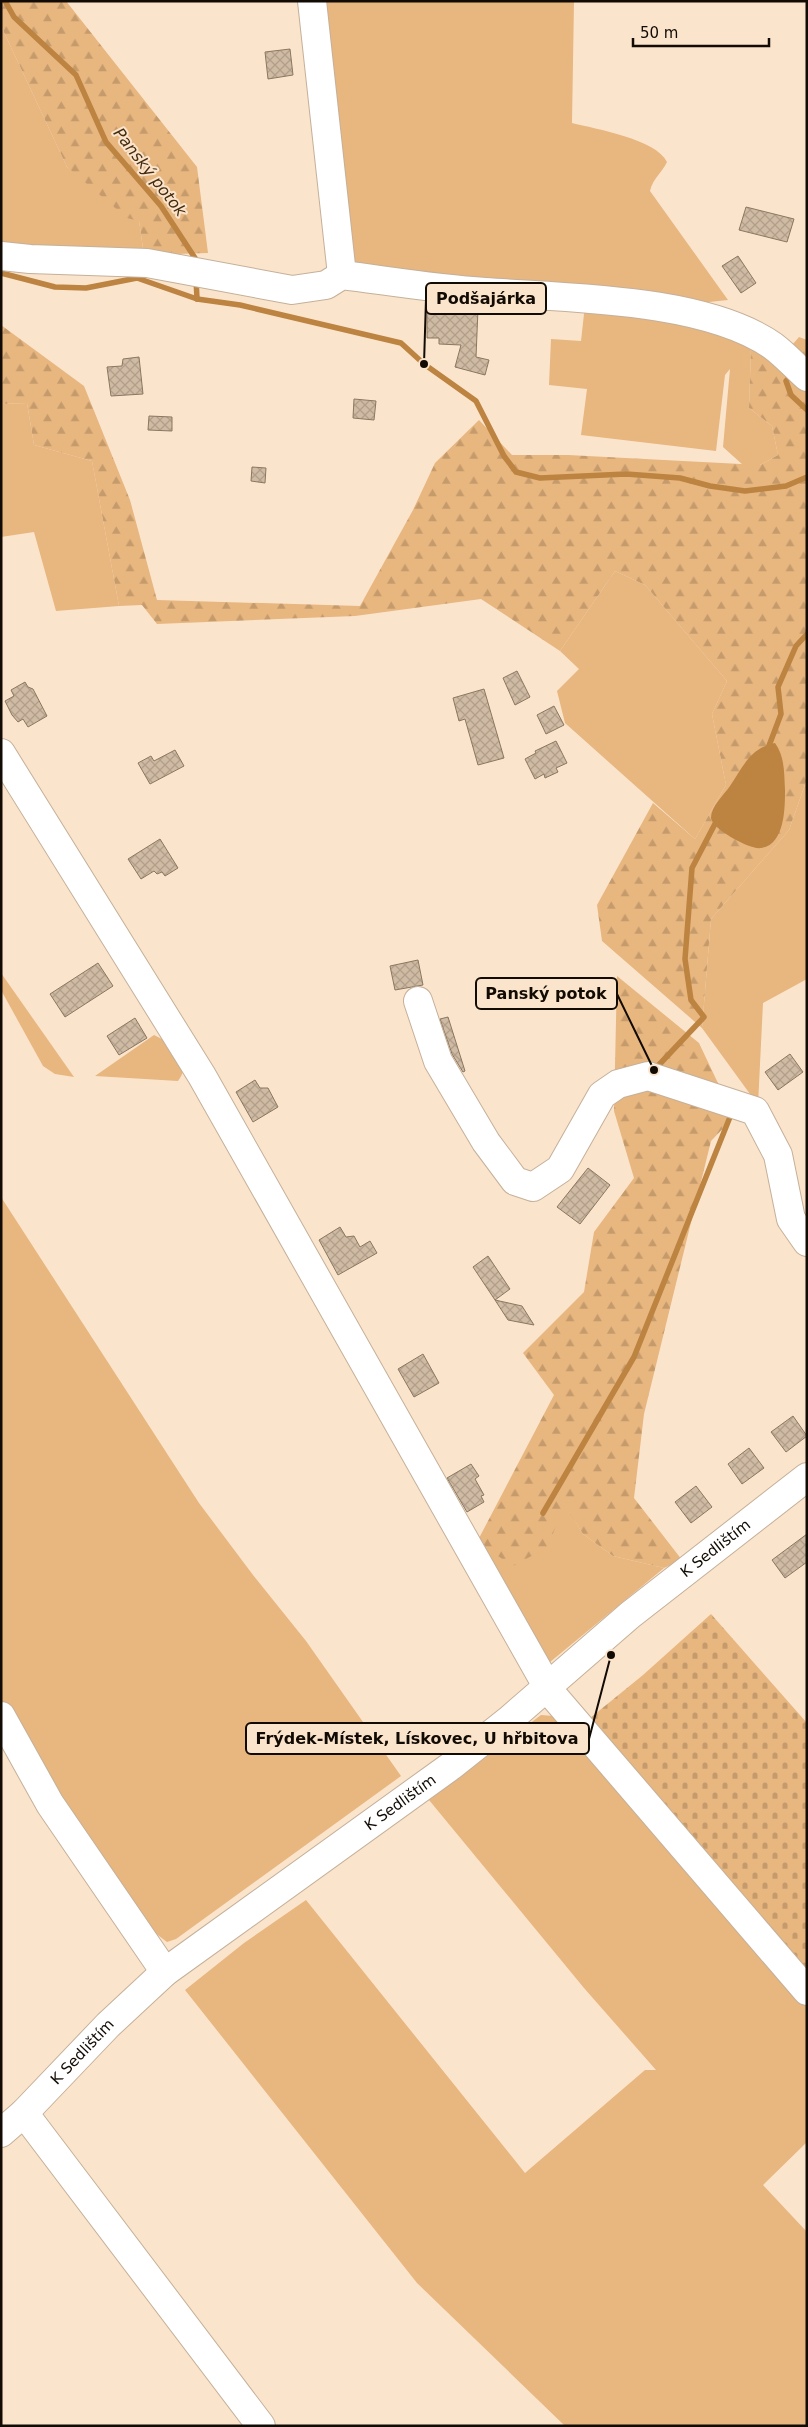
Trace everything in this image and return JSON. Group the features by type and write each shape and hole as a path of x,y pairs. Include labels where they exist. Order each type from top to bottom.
{"street":[{"path":"312,1 342,275"},
{"path":"1,256 147,264 292,290 326,285 342,275 482,292 581,298 689,312 750,334 773,346 802,373"},
{"path":"1,753 202,1076 547,1688 807,1991"},
{"path":"418,1001 438,1061 486,1142 515,1181 533,1187 560,1169 602,1095 618,1084 648,1076 755,1111 778,1155 791,1219 807,1242"},
{"name":"K Sedlištím","path":"1,2133 24,2113 108,2025 165,1972 451,1766 547,1688 630,1615 807,1477"},
{"path":"1,1716 50,1804 165,1972"},
{"path":"24,2113 261,2426"}],"green space":[{"path":"1,1 66,1 197,167 208,253 144,255 139,221 127,218 67,167 1,26"},
{"path":"324,1 574,1 572,123 624,136 651,147 661,154 667,162 650,191 728,300 690,304 361,269 345,254"},
{"path":"1,26 67,167 139,221 144,255 1,250"},
{"path":"585,305 677,316 751,347 749,408 772,426 778,455 760,465 743,465 723,447 730,369 725,375 716,451 581,435 587,389 549,385 551,339 581,341"},
{"path":"1,325 84,386 130,500 157,600 360,606 413,510 435,463 479,420 512,455 568,455 760,465 778,455 772,426 749,408 751,347 786,352 799,337 807,340 807,779 789,830 711,919 702,1028 602,941 597,905 653,803 695,839 726,785 712,714 727,681 645,585 615,571 560,651 481,599 355,616 157,624 142,605 119,606 92,461 34,445 27,403 1,404"},
{"path":"27,403 34,445 92,461 119,606 56,611 34,532 1,537 1,404"},
{"path":"615,571 645,585 727,681 712,714 726,785 695,839 565,723 557,691 579,669 560,651"},
{"path":"807,779 807,979 763,1003 758,1105 702,1028 711,919 789,830"},
{"path":"1,973 74,1077 55,1074 43,1066 1,990"},
{"path":"617,976 699,1043 734,1117 711,1141 644,1414 634,1498 682,1560 664,1568 613,1556 583,1534 564,1504 548,1547 513,1566 477,1542 554,1395 523,1353 584,1292 594,1232 634,1178 614,1111"},
{"path":"154,1035 174,1047 183,1059 183,1073 178,1081 95,1076"},
{"path":"1,1197 199,1503 306,1641 401,1776 176,1939 167,1942 146,1926 91,1844 1,1700"},
{"path":"564,1503 583,1534 613,1556 664,1568 544,1667 477,1542"},
{"path":"711,1614 807,1723 807,1981 584,1723 643,1675"},
{"path":"541,1715 553,1716 807,2004 807,2142 763,2185 807,2232 807,2426 565,2426 417,2283 185,1990 244,1943 306,1900 525,2173 645,2070 656,2070 584,1988 429,1800"}],"shaded area":[{"path":"775,743 781,754 783,765 784,815 775,840 769,845 756,848 724,833 713,823 711,818 715,805 748,759 759,749"}],"building":[{"path":"290,49 293,75 268,79 265,52"},
{"path":"746,207 794,219 787,242 739,230"},
{"path":"738,256 756,283 741,293 722,266"},
{"path":"427,308 478,309 476,357 489,360 485,375 455,367 461,345 439,344 439,338 427,338"},
{"path":"139,357 143,394 111,396 107,367 122,366 123,359"},
{"path":"354,399 376,401 374,420 353,418"},
{"path":"149,416 172,417 172,431 148,430"},
{"path":"252,467 266,468 265,483 251,481"},
{"path":"517,671 530,697 515,705 503,678"},
{"path":"25,682 28,687 33,689 47,716 28,727 23,719 18,722 5,701 14,696 11,690"},
{"path":"484,689 504,758 478,765 465,719 459,721 453,698"},
{"path":"554,706 564,725 546,734 537,715"},
{"path":"556,741 567,763 556,768 558,772 545,778 544,774 535,779 525,759 536,753 535,751"},
{"path":"175,750 184,766 150,784 138,763 151,756 154,761"},
{"path":"160,839 178,868 165,876 162,872 157,874 154,871 141,879 128,859"},
{"path":"418,960 423,985 395,990 390,966"},
{"path":"98,963 113,986 65,1017 50,994"},
{"path":"448,1017 465,1071 463,1072 452,1054 440,1019"},
{"path":"135,1018 147,1038 119,1055 107,1036"},
{"path":"790,1054 803,1072 778,1090 765,1072"},
{"path":"255,1080 260,1088 268,1088 278,1107 253,1122 236,1092"},
{"path":"588,1168 610,1185 580,1224 557,1207"},
{"path":"340,1227 346,1237 354,1236 360,1247 370,1241 377,1253 338,1275 319,1240"},
{"path":"488,1256 510,1289 495,1300 473,1267"},
{"path":"495,1300 522,1306 534,1325 508,1320"},
{"path":"423,1354 439,1383 414,1397 398,1369"},
{"path":"793,1416 807,1436 786,1452 771,1432"},
{"path":"749,1448 764,1468 742,1484 728,1464"},
{"path":"471,1464 479,1476 475,1479 484,1495 481,1496 484,1502 467,1512 447,1478"},
{"path":"696,1486 712,1507 691,1523 675,1502"},
{"path":"807,1534 807,1562 785,1578 772,1560"}],"waterway":[{"name":"Panský potok","path":"5,1 14,17 76,75 106,142 161,206 195,258 196,265"},
{"path":"1,273 55,287 86,288 137,278 197,299 240,305 401,343 424,364 476,401 504,456 516,472 540,478 626,474 680,478 710,486 745,491 786,486 807,477"},
{"name":"Panský potok","path":"196,279 197,299"},
{"path":"793,373 786,381 791,395 807,410"},
{"name":"Panský potok","path":"767,751 781,714 778,687 796,646 807,634"},
{"name":"Panský potok","path":"655,1069 704,1017 691,1000 685,959 692,868 717,820"},
{"name":"Panský potok","path":"543,1513 634,1357 730,1117 728,1112"}],"place":[{"name":"Podšajárka","path":"424,364"},
{"name":"Panský potok","path":"654,1070"},
{"name":"Frýdek-Místek, Lískovec, U hřbitova","path":"611,1655"}]}
